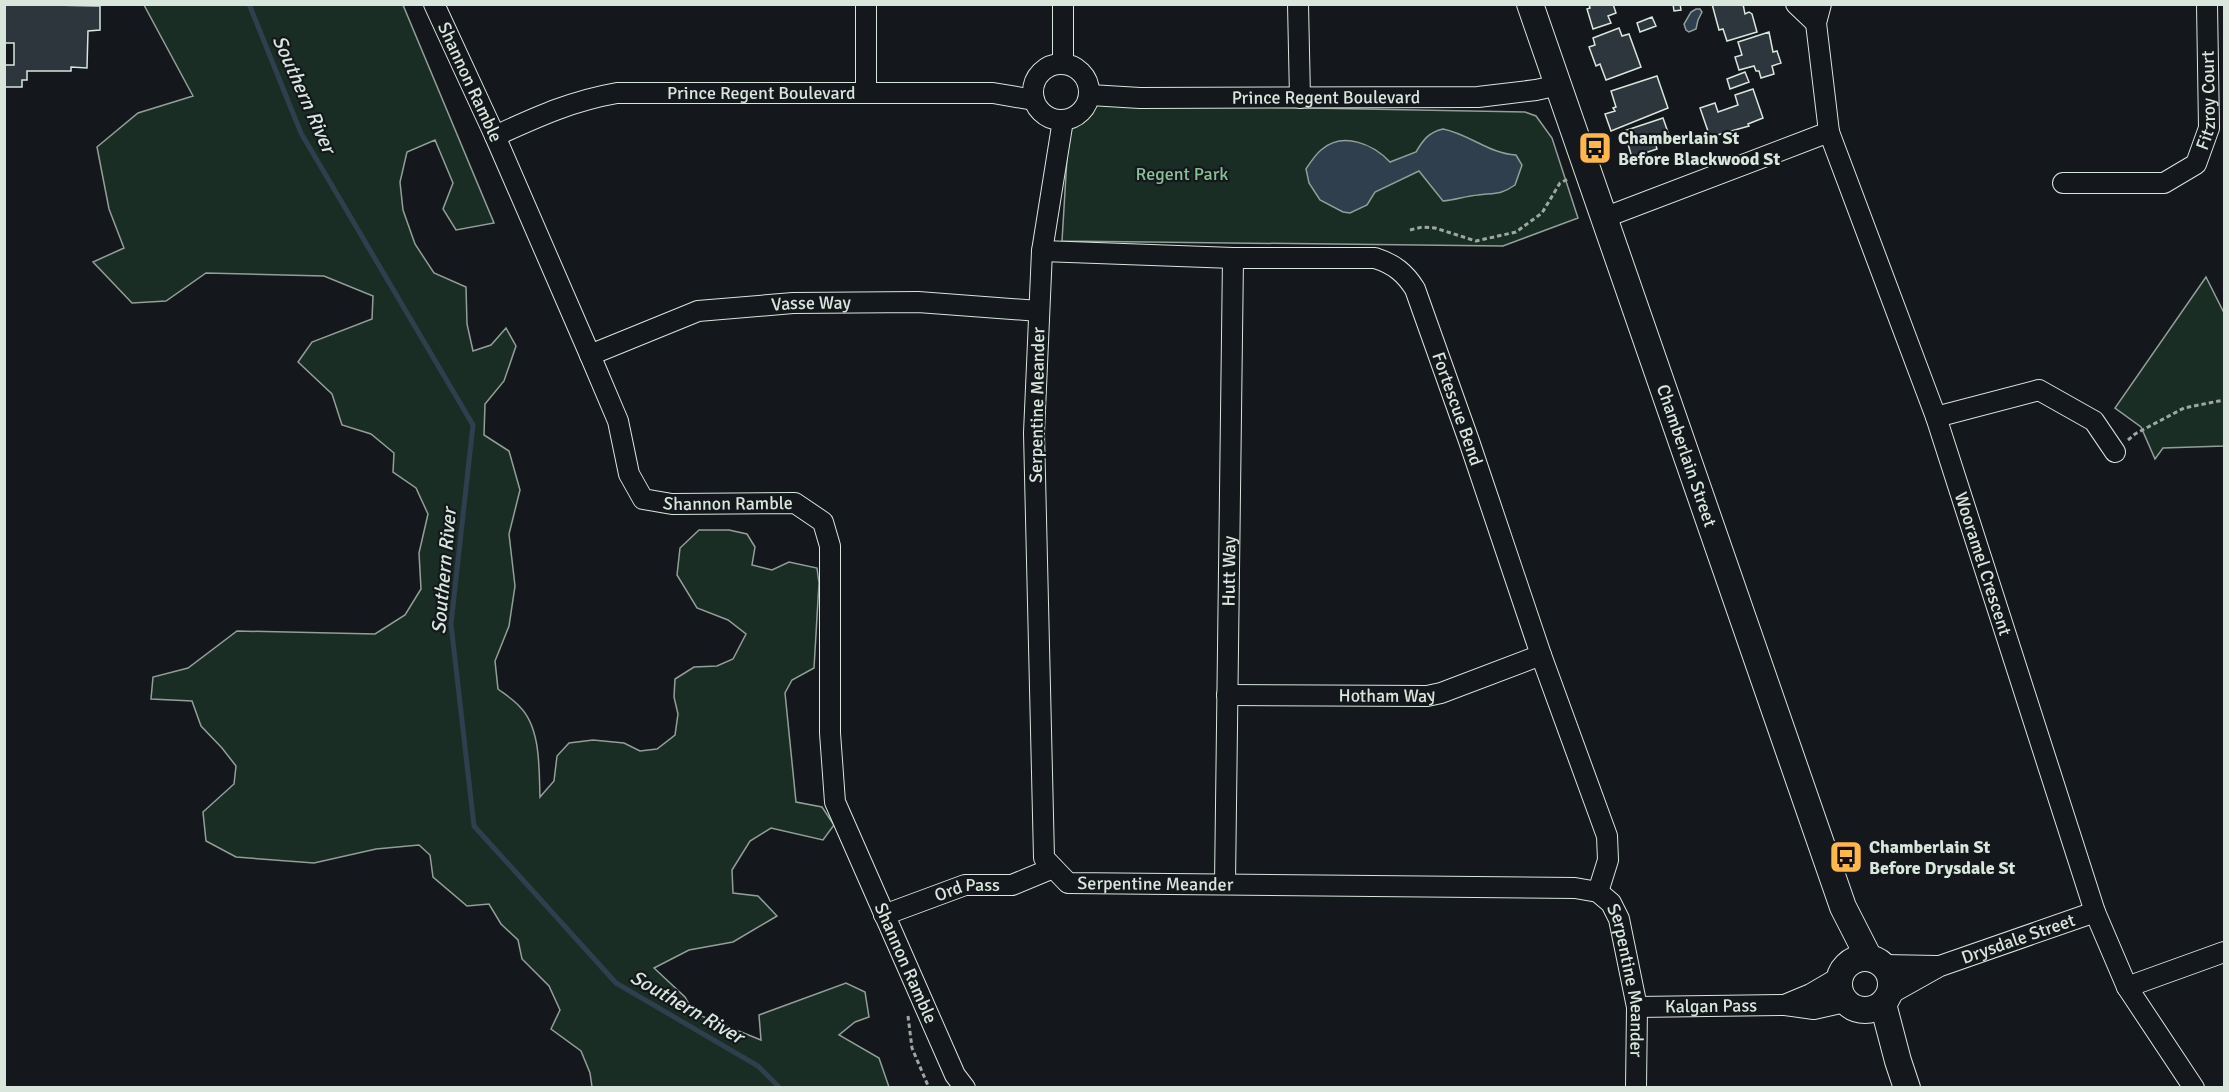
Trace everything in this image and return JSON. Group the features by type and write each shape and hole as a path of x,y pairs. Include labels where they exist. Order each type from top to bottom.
{"main road":[{"name":"Chamberlain Street","path":"1530,4 1844,907 1860,966"},
{"name":"Chamberlain Street","path":"1860,966 1891,979 1870,1003"},
{"name":"Chamberlain Street","path":"1860,966 1838,986 1870,1003 1898,1061 1907,1088"}],"street":[{"name":"Shannon Ramble","path":"434,4 495,136 618,421 629,474 643,499 672,504 795,503 823,522 830,546 830,733 835,802 921,1001 955,1075 965,1088"},
{"path":"866,4 866,93"},
{"path":"1063,4 1063,63"},
{"path":"1298,4 1300,98"},
{"path":"1796,4 1818,14"},
{"name":"Fitzroy Court","path":"2063,183 2164,183 2196,164 2209,128 2207,4"},
{"name":"Wooramel Crescent","path":"1818,14 1829,132 1936,417 2095,912 2127,987 2194,1088"},
{"path":"1063,63 1082,72 1089,85 1090,95 1080,112 1063,120 1044,114 1034,100 1033,87 1037,78 1048,66 1063,63"},
{"name":"Prince Regent Boulevard","path":"1090,95 1140,98 1478,97 1559,85"},
{"name":"Prince Regent Boulevard","path":"495,136 562,106 617,93 993,93 1034,100"},
{"name":"Serpentine Meander","path":"1063,120 1042,251 1034,434 1044,858 1068,883 1575,888 1598,892 1611,903 1619,919 1637,1007 1635,1088"},
{"path":"1606,218 1829,132"},
{"name":"Fortescue Bend","path":"1042,251 1233,258 1376,258 1389,263 1409,279 1415,289 1541,655 1607,836 1608,860 1598,892"},
{"name":"Hutt Way","path":"1225,884 1233,258"},
{"name":"Vasse Way","path":"590,355 698,311 793,303 918,302 1039,311"},
{"path":"1936,417 2039,390 2094,421 2115,452"},
{"name":"Hotham Way","path":"1227,695 1427,696 1441,693 1541,655"},
{"name":"Ord Pass","path":"884,915 965,885 1012,885 1053,868"},
{"name":"Drysdale Street","path":"1870,1003 1940,966 2095,912"},
{"path":"2127,987 2224,952"},
{"name":"Drysdale Street","path":"1860,966 1940,966"},
{"name":"Kalgan Pass","path":"1785,1005 1811,994 1860,966"},
{"name":"Kalgan Pass","path":"1637,1007 1785,1005 1814,1008 1870,1003"}],"path":[{"path":"1410,230 1422,227 1435,228 1476,241 1516,232 1542,213 1560,183 1574,176"},
{"path":"2115,452 2135,434 2184,408 2224,400"},
{"path":"921,1001 907,1012 912,1048 929,1088"}],"green space":[{"path":"144,5 403,5 494,223 456,230 443,209 453,183 435,140 407,152 400,182 403,210 415,244 434,273 466,287 467,324 473,351 491,345 506,328 516,346 504,381 485,404 484,435 509,451 520,490 509,534 515,586 509,626 495,661 498,689 520,707 532,726 538,750 540,797 554,781 557,756 569,743 593,740 624,743 640,751 657,749 675,735 678,714 674,697 675,679 694,667 717,666 733,659 746,634 728,620 697,608 677,575 680,548 699,530 729,530 747,534 755,547 752,565 772,570 789,562 817,568 819,583 814,668 792,680 785,693 796,802 822,807 834,825 823,840 771,828 750,841 732,870 733,893 758,896 777,916 733,942 689,950 654,968 685,997 694,1013 761,1040 759,1015 846,983 865,992 869,1017 855,1022 839,1035 879,1058 889,1087 592,1087 590,1073 581,1051 551,1029 560,1010 549,986 522,959 518,940 501,924 489,904 467,906 433,877 430,855 419,845 376,849 314,863 236,857 206,841 203,812 234,784 236,766 201,726 192,701 151,699 153,677 188,668 237,631 375,634 405,615 421,589 419,553 428,514 416,488 393,472 394,453 371,434 342,425 332,394 298,362 312,342 372,319 373,296 324,276 206,273 166,301 132,303 93,262 124,248 109,209 97,147 138,113 193,96"},
{"name":"Regent Park","path":"1094,104 1525,112 1536,116 1552,138 1578,218 1503,246 1062,241 1069,125 1079,112"},
{"path":"2206,277 2224,313 2224,446 2163,448 2155,459 2141,427 2115,408"}],"water":[{"path":"1696,9 1702,12 1696,29 1689,32 1684,24 1691,12"},
{"path":"1443,129 1462,135 1488,148 1516,155 1522,165 1515,185 1497,193 1443,201 1419,171 1375,192 1367,205 1350,213 1343,212 1320,200 1309,183 1306,169 1319,152 1330,144 1339,141 1357,142 1375,150 1390,162 1416,152 1427,137"}],"building":[{"path":"4,4 100,6 100,30 88,31 87,68 71,67 71,71 27,71 27,80 22,80 22,87 4,87 4,65 14,65 14,43 4,43"},
{"path":"1589,4 1613,4 1616,13 1608,16 1611,23 1593,29 1587,9 1590,8"},
{"path":"1673,4 1680,4 1681,10 1674,11"},
{"path":"1712,4 1743,4 1745,14 1749,12 1752,14 1757,32 1727,41 1723,29 1719,30"},
{"path":"1652,17 1656,26 1640,32 1637,23"},
{"path":"1619,28 1622,36 1629,34 1641,67 1606,80 1600,64 1596,66 1589,47 1595,45 1593,38"},
{"path":"1769,32 1773,52 1777,51 1781,63 1772,66 1774,74 1761,78 1754,66 1739,70 1735,57 1742,55 1738,42"},
{"path":"1745,72 1749,82 1730,89 1727,79"},
{"path":"1657,76 1668,108 1611,131 1605,114 1615,111 1611,91"},
{"path":"1753,89 1763,118 1748,124 1749,126 1710,137 1700,108 1715,103 1718,112 1738,105 1735,95"},
{"path":"1663,118 1670,138 1655,142 1657,149 1645,153 1648,159 1634,164 1624,131"}],"waterway":[{"name":"Southern River","path":"249,4 301,133 473,425 451,624 474,826 616,983 758,1066 780,1088"}],"place":[{"name":"Chamberlain St Before Blackwood St","path":"1595,148"},
{"name":"Chamberlain St Before Drysdale St","path":"1846,857"}]}
